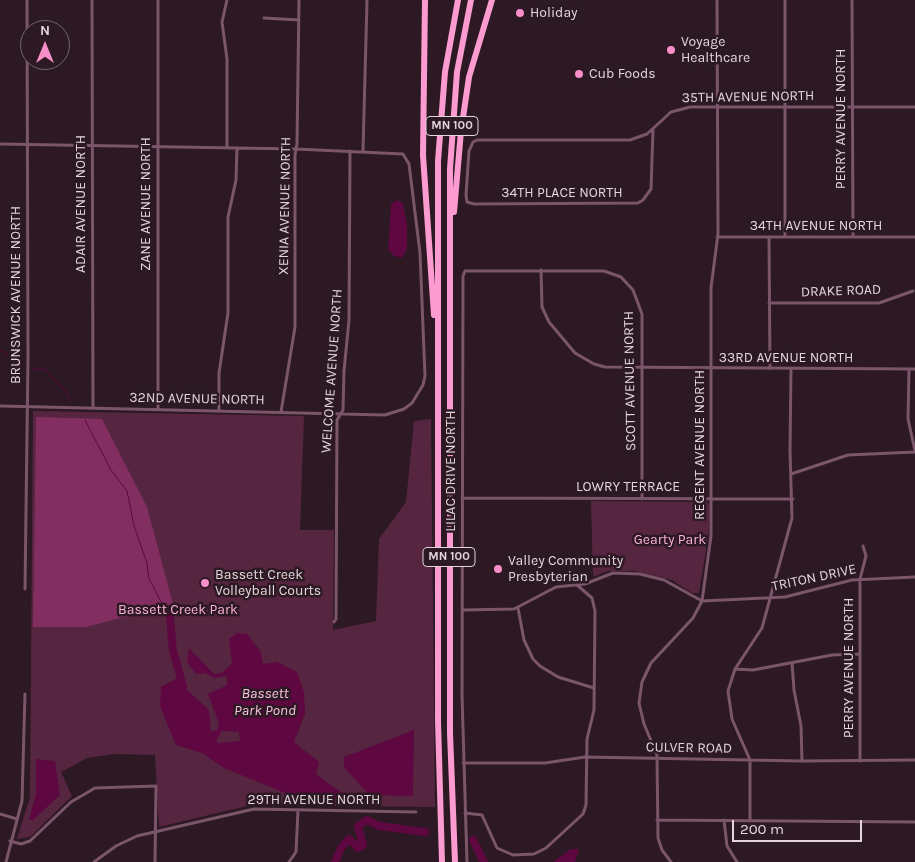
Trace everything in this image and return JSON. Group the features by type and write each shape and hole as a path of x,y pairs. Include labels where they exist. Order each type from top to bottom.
{"highway":[{"path":"425,0 423,155 433,304 438,341"},
{"name":"MN 100","path":"442,862 438,721 440,126 445,72 458,0"},
{"name":"MN 100","path":"454,862 450,733 450,253 452,121 457,72 471,0"},
{"path":"450,253 465,101 472,66 492,0"}],"street":[{"name":"BRUNSWICK AVENUE NORTH","path":"26,589 27,0"},
{"name":"ADAIR AVENUE NORTH","path":"92,0 93,408"},
{"name":"ZANE AVENUE NORTH","path":"158,0 158,409"},
{"path":"227,0 222,22 227,59 227,148"},
{"name":"XENIA AVENUE NORTH","path":"281,412 294,327 299,0"},
{"path":"0,144 362,151 367,0"},
{"name":"REGENT AVENUE NORTH","path":"671,862 659,844 657,759 639,703 642,682 651,663 693,618 702,601 711,536 710,369 711,288 717,237 717,0"},
{"path":"785,0 785,237"},
{"name":"PERRY AVENUE NORTH","path":"852,0 853,237"},
{"path":"264,18 298,20"},
{"name":"35TH AVENUE NORTH","path":"467,202 469,150 473,142 481,140 630,140 653,130 677,109 785,106 915,107"},
{"name":"34TH PLACE NORTH","path":"467,202 474,204 638,203 643,200 651,189 653,130"},
{"path":"219,410 218,373 228,313 228,217 236,180 237,148"},
{"name":"WELCOME AVENUE NORTH","path":"334,622 336,619 337,420 343,410 348,320 350,151"},
{"name":"32ND AVENUE NORTH","path":"0,406 339,414 394,413 412,403 423,386 424,376 420,253 409,164 402,154 362,151"},
{"name":"34TH AVENUE NORTH","path":"717,237 915,238"},
{"path":"769,237 770,369"},
{"name":"33RD AVENUE NORTH","path":"542,270 544,313 554,330 571,349 584,359 605,367 915,369"},
{"name":"SCOTT AVENUE NORTH","path":"465,271 604,271 628,283 640,306 642,499"},
{"name":"LILAC DRIVE NORTH","path":"465,271 463,276 462,498 463,763 467,862"},
{"name":"DRAKE ROAD","path":"769,303 879,303 912,291"},
{"path":"750,820 750,760 732,719 728,704 728,685 735,669 760,632 771,599 792,518 791,369"},
{"path":"791,474 848,455 915,451 908,419 909,369"},
{"name":"LOWRY TERRACE","path":"462,498 793,499"},
{"name":"PERRY AVENUE NORTH","path":"860,761 860,579 866,556 863,546"},
{"path":"463,610 518,608 556,587 577,585 604,574 630,572 664,580 702,601"},
{"name":"TRITON DRIVE","path":"702,601 771,599 860,579 915,577"},
{"path":"465,813 482,815 497,848 513,855 534,854 546,848 583,814 586,805 587,739 594,710 594,604 588,592 577,585"},
{"path":"518,608 524,640 533,659 540,666 558,677 594,688"},
{"path":"735,669 753,670 832,655 860,654"},
{"path":"792,663 794,690 801,726 802,761"},
{"path":"6,862 24,788 25,694"},
{"name":"CULVER ROAD","path":"463,763 545,763 586,757 802,761 915,760"},
{"path":"10,841 21,844 30,841 71,802 87,791 105,786 156,786 155,862"},
{"name":"29TH AVENUE NORTH","path":"94,862 126,840 254,809 416,812"},
{"path":"289,862 296,852 298,810"},
{"path":"0,814 17,819"},
{"path":"657,820 915,822"},
{"path":"724,820 727,846 737,862"}],"green space":[{"name":"Bassett Creek Park","path":"33,411 304,416 300,530 334,530 333,630 376,621 379,539 406,502 414,421 431,419 435,807 251,805 159,827 155,755 114,754 87,758 61,772 72,796 30,837 17,839 30,797"},
{"name":"Gearty Park","path":"591,501 707,502 709,505 709,532 699,593 692,593 672,580 635,571 608,571 593,577"}],"shaded area":[{"path":"36,417 102,419 147,507 173,604 86,627 33,627"}],"water":[{"path":"397,200 403,203 407,225 407,249 402,258 394,256 388,249 391,204"},
{"name":"Bassett Park Pond","path":"237,633 247,634 261,652 263,664 277,662 297,672 304,692 305,714 294,742 319,762 316,774 339,791 338,797 290,795 224,768 202,753 176,745 160,706 161,687 183,675 187,690 209,710 211,732 218,729 219,724 208,694 227,685 227,676 215,678 205,673 196,674 187,662 189,648 214,674 221,673 232,664 229,639","holes":["222,731 239,732 240,741 218,743 216,741"]},
{"path":"414,730 413,796 369,795 344,767 344,757"},
{"path":"36,759 55,761 60,795 33,820 29,820 36,794"},
{"path":"571,849 579,849 575,862 553,862"}],"waterway":[{"path":"0,350 23,364"},
{"path":"31,369 46,370 67,393 71,401"},
{"path":"85,420 111,470 127,491 134,526 147,563 149,579 170,618"},
{"path":"170,618 173,651 183,686"},
{"path":"331,792 345,798"},
{"path":"335,862 341,848 349,839 358,848 363,845 358,826 367,820 379,826 425,832"},
{"path":"473,840 484,862"}],"place":[{"name":"Holiday","path":"520,13"},
{"name":"Voyage Healthcare","path":"671,50"},
{"name":"Cub Foods","path":"579,74"},
{"name":"Valley Community Presbyterian","path":"498,569"},
{"name":"Bassett Creek Volleyball Courts","path":"205,583"}]}
